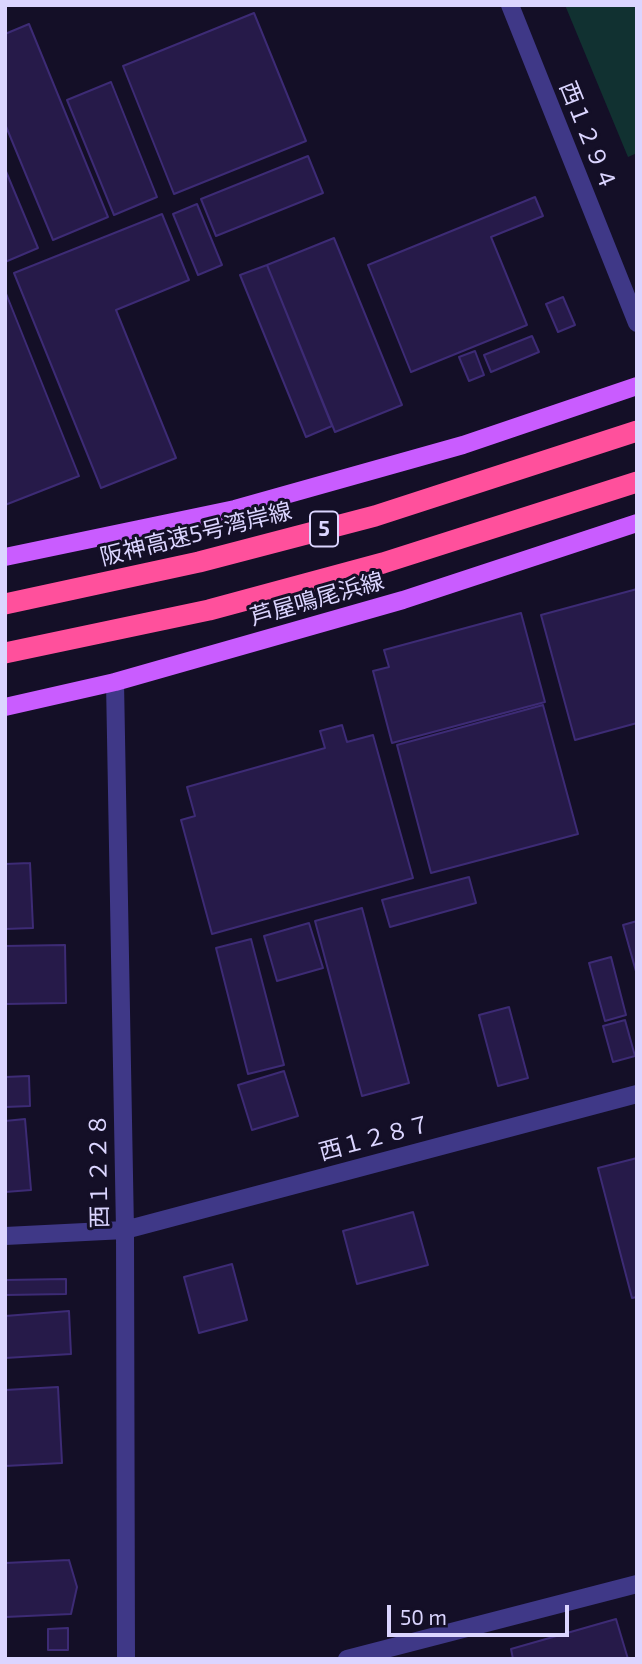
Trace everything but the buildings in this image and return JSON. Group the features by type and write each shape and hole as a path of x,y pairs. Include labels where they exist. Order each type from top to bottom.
{"highway":[{"name":"阪神高速5号湾岸線","path":"5,604 199,562 375,516 637,431"},
{"name":"5","path":"5,653 209,610 383,563 637,482"}],"main road":[{"path":"5,557 235,509 463,445 637,386"},
{"name":"芦屋鳴尾浜線","path":"5,707 114,682 403,600 637,523"}],"street":[{"name":"西１２９４","path":"510,5 637,323"},
{"name":"西１２２８","path":"114,682 125,1230 126,1659"},
{"name":"西１２８７","path":"5,1236 125,1230 637,1094"},
{"path":"347,1659 637,1584"}],"green space":[{"path":"565,5 637,5 637,153 628,157"}]}
